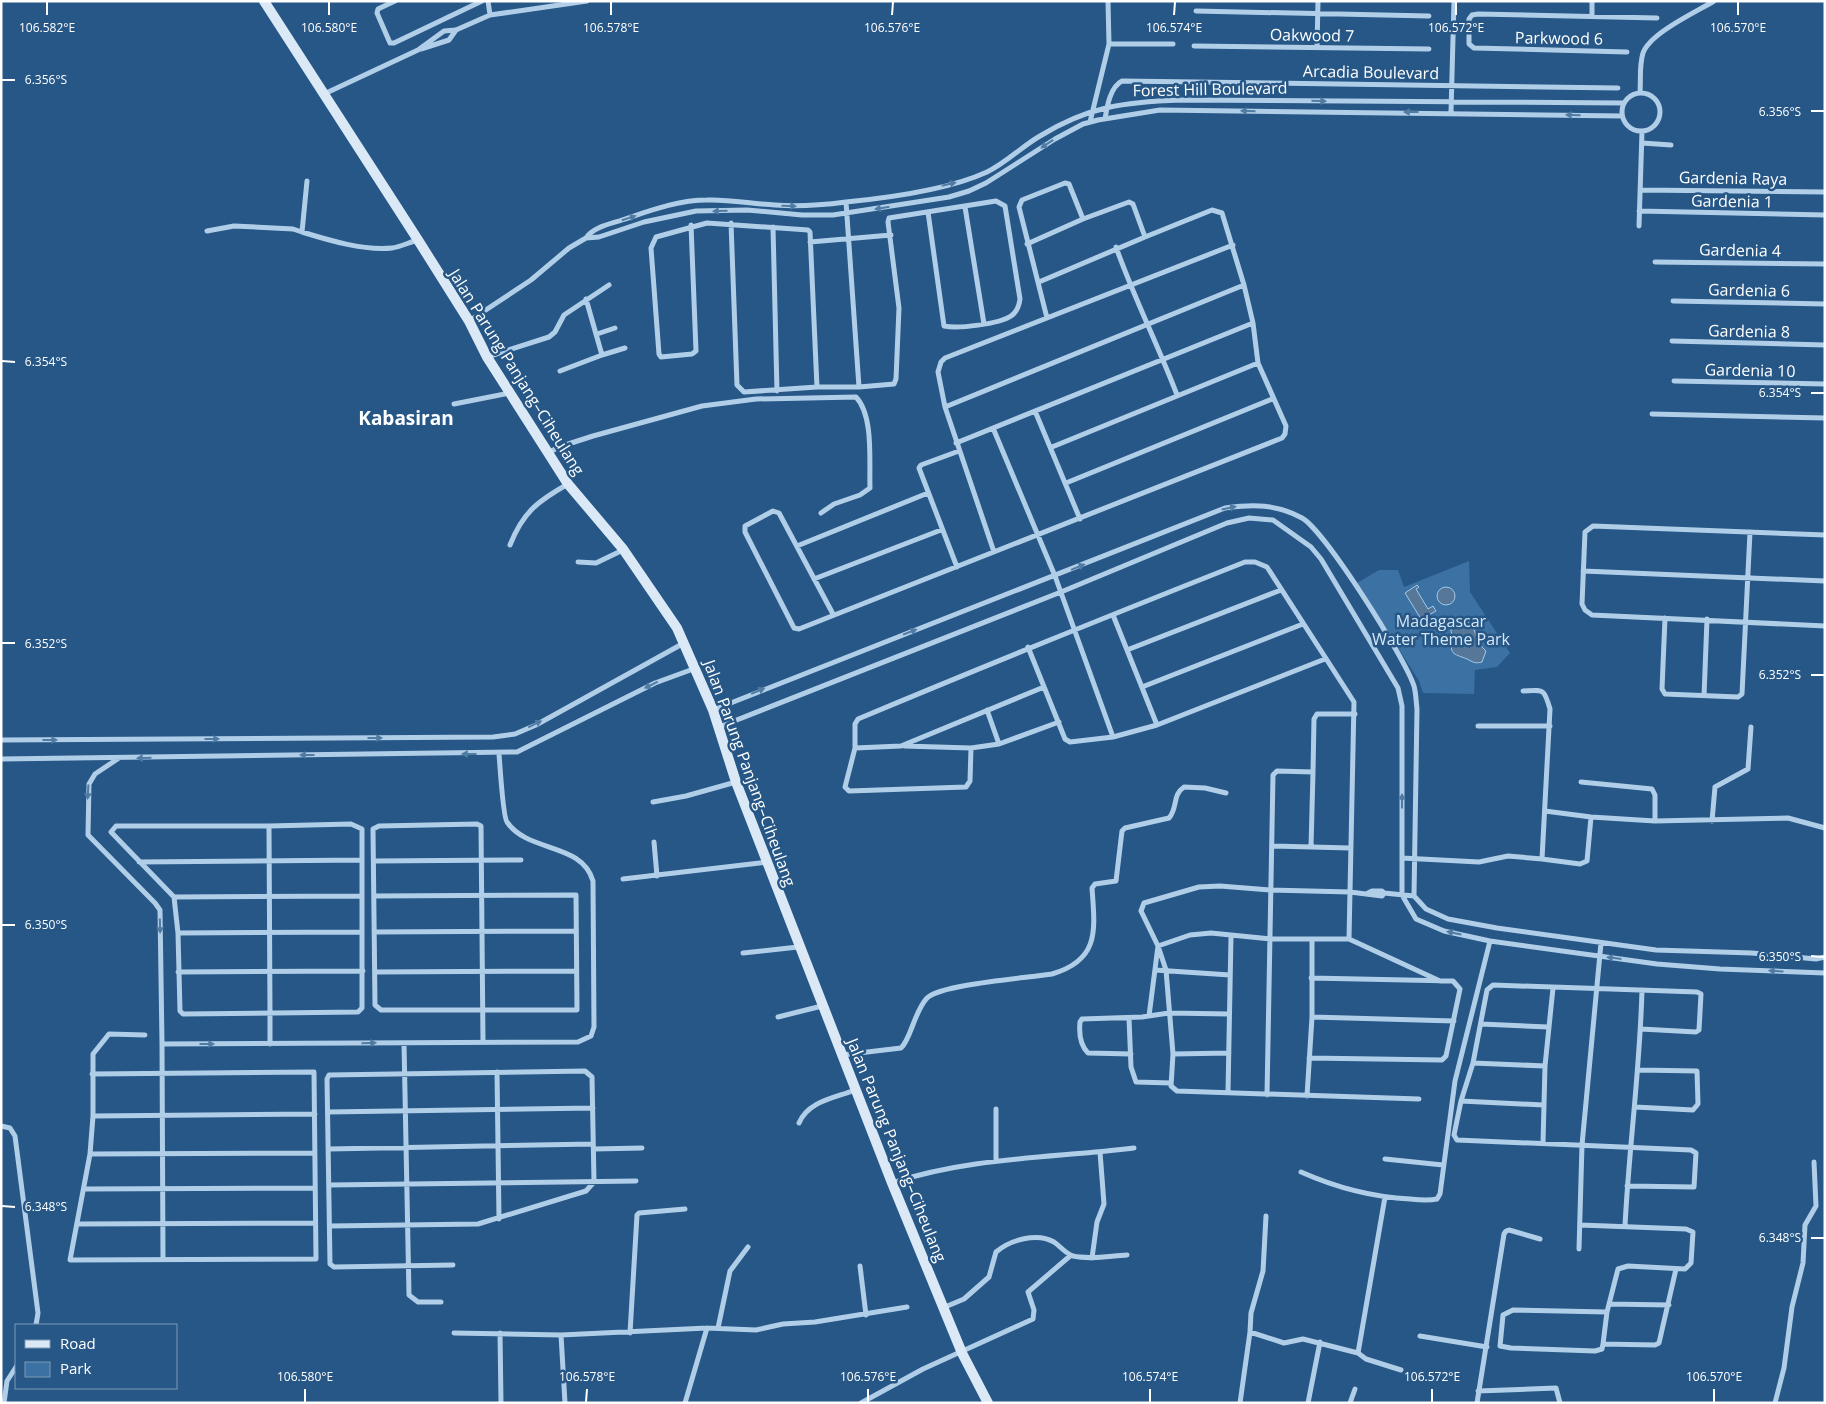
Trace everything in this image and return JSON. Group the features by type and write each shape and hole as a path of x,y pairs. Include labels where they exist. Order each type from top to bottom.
{"street":[{"name":"Jalan Parung Panjang–Ciheulang","path":"264,1 469,321 487,357 568,484 623,549 649,584 684,643 714,710 736,782 768,862 798,947 892,1183 945,1307 962,1353 988,1403"},
{"path":"395,1 378,9 377,13 390,43 394,43 482,1"},
{"path":"488,1 490,15"},
{"path":"418,50 444,31 456,30 490,15 587,1"},
{"path":"1090,122 1109,44 1108,1"},
{"path":"1317,47 1318,1"},
{"name":"Arcadia Boulevard","path":"1451,112 1454,1"},
{"path":"1592,1 1592,16 1657,18"},
{"path":"1640,92 1641,65 1647,45 1676,22 1714,1"},
{"path":"1196,11 1318,12 1430,16"},
{"name":"Parkwood 6","path":"1592,16 1472,15 1469,19 1471,47 1627,52"},
{"path":"324,94 418,50 449,40 456,30"},
{"path":"1109,44 1173,44"},
{"name":"Oakwood 7","path":"1194,46 1430,49"},
{"name":"Arcadia Boulevard","path":"1105,119 1107,107 1117,84 1122,82 1618,88"},
{"path":"1640,92 1653,96 1658,101 1661,114 1655,126 1642,131 1630,127 1622,116 1624,103 1634,94 1640,92"},
{"name":"Forest Hill Boulevard","path":"469,321 531,280 594,230 611,224 690,201 725,200 799,206 846,202 949,184 986,172 1054,127 1092,111 1128,102 1181,100 1624,103"},
{"name":"Forest Hill Boulevard","path":"586,238 599,237 644,222 696,212 747,210 802,215 847,213 949,197 969,192 1055,139 1090,122 1160,110 1451,112 1622,116"},
{"path":"1639,226 1642,131"},
{"path":"1642,143 1671,145"},
{"path":"302,232 307,181"},
{"path":"1047,318 1019,207 1022,200 1065,183 1069,184 1083,219"},
{"name":"Gardenia Raya","path":"1640,190 1825,192"},
{"path":"731,223 738,385 744,392 817,387 889,386 894,384 896,379 900,308 889,218 996,201 1005,206 1020,299 1019,308 1010,316 984,324 944,326 928,212"},
{"path":"846,202 859,387"},
{"path":"1027,244 1083,219 1129,202 1132,204 1146,237"},
{"path":"965,207 984,324"},
{"path":"833,614 777,511 745,526 745,532 794,628 799,628 1038,536 1130,497 1282,438 1286,434 1286,426 1272,399 1258,363 1253,323 1244,285 1222,213 1212,210 1116,247 1039,282"},
{"name":"Gardenia 1","path":"1639,212 1825,215"},
{"path":"691,226 696,351 692,354 662,357 659,354 651,248 656,237 691,226 708,222 808,230 817,387"},
{"path":"207,231 234,226 284,228 330,241 381,248 392,248 418,240"},
{"path":"773,227 777,390"},
{"path":"810,242 891,235"},
{"path":"994,552 945,407 938,372 940,362 944,358 1233,245"},
{"path":"1116,247 1130,286 1148,323 1177,395"},
{"name":"Gardenia 4","path":"1655,262 1825,264"},
{"path":"945,407 1244,285"},
{"path":"487,357 549,337 555,332 564,315 586,299 609,286"},
{"path":"586,299 602,355"},
{"name":"Gardenia 6","path":"1673,301 1825,304"},
{"path":"956,443 1253,323"},
{"path":"597,334 616,328"},
{"name":"Gardenia 8","path":"1672,342 1825,345"},
{"path":"560,371 625,348"},
{"path":"1052,447 1258,363"},
{"name":"Gardenia 10","path":"1674,381 1825,384"},
{"path":"454,404 510,393"},
{"path":"548,453 559,446 702,406 756,399 856,397 863,409 867,427 870,488 860,495 834,504 821,513"},
{"path":"1066,483 1272,399"},
{"path":"1035,411 1052,447 1080,519"},
{"path":"1652,414 1825,418"},
{"path":"993,428 1055,576 1113,737"},
{"path":"957,567 919,471 921,465 959,451"},
{"path":"510,545 520,524 533,507 542,499 568,484"},
{"path":"797,546 928,493"},
{"path":"714,710 1225,508 1254,504 1278,507 1304,519 1340,562 1372,611 1414,685 1417,709 1414,896"},
{"path":"718,726 1060,592 1227,523 1249,518 1273,520 1299,536 1321,559 1398,688 1402,706 1402,895 1416,919 1444,931 1490,941 1599,956 1720,969 1825,973"},
{"path":"1825,535 1593,526 1585,532 1582,604 1585,610 1592,615 1825,626"},
{"path":"814,579 941,530"},
{"path":"1665,618 1662,689 1664,694 1738,697 1742,694 1750,532"},
{"path":"578,562 596,563 623,549"},
{"path":"971,748 970,782 966,787 849,791 845,787 855,748 855,724 858,719 1028,647 1076,632 1113,614 1245,562 1255,562 1267,567 1354,702 1349,939"},
{"path":"1583,572 1825,581"},
{"path":"1127,650 1281,590"},
{"path":"1113,614 1157,725"},
{"path":"1704,696 1707,619"},
{"path":"1142,688 1303,624"},
{"path":"1,740 493,737 515,734 536,725 684,643"},
{"path":"1028,647 1067,742 1113,737 1157,725 1325,658"},
{"path":"1,759 499,754 518,752 655,683 696,668"},
{"path":"901,746 1044,687"},
{"path":"1522,691 1543,690 1546,693 1550,709 1542,859"},
{"path":"987,710 999,744"},
{"path":"1311,847 1315,716 1317,714 1355,714"},
{"path":"855,748 901,746 971,748 999,744 1060,722"},
{"path":"1478,726 1550,726"},
{"path":"1712,820 1715,787 1748,769 1751,727"},
{"path":"162,1044 578,1042 591,1036 594,1027 593,881 589,869 580,861 531,840 508,823 504,815 504,794 499,754"},
{"path":"119,758 95,774 89,784 88,835 160,910 164,1260"},
{"path":"1267,1095 1273,775 1278,771 1313,772"},
{"path":"653,802 686,796 736,782"},
{"path":"1581,782 1652,789 1655,795 1655,821"},
{"path":"841,1055 901,1048 906,1044 908,1033 920,1007 929,996 949,988 1052,974 1067,970 1090,948 1095,932 1092,888 1095,884 1116,881 1122,831 1125,828 1169,818 1174,813 1176,794 1184,787 1205,788 1226,793"},
{"path":"1545,811 1590,817 1655,821 1788,818 1825,828"},
{"path":"1402,858 1479,862 1508,856 1580,864 1587,861 1590,817"},
{"path":"374,896 482,895 576,895 577,1010 482,1010 381,1010 375,1005 374,972 374,896 374,861 374,829 379,826 477,824 481,826 482,860 482,895 482,931 482,971 482,1010 483,1042"},
{"path":"116,826 269,826 357,826 362,829 362,1008 358,1012 183,1014 178,1008 178,933 174,898 112,835 112,829 116,826"},
{"path":"269,826 270,1044"},
{"path":"654,842 658,876"},
{"path":"1272,846 1350,848"},
{"path":"139,862 362,860"},
{"path":"374,861 522,860"},
{"path":"623,879 768,862"},
{"path":"1419,1099 1267,1095 1177,1091 1173,1089 1171,1083 1173,1054 1166,970 1158,946 1141,910 1144,903 1199,887 1350,892 1382,896 1384,893 1414,896 1426,909 1448,919 1497,928 1656,950 1752,953 1816,959 1825,957"},
{"path":"174,898 362,896"},
{"path":"374,932 576,931"},
{"path":"178,933 362,932"},
{"path":"1158,946 1201,933 1271,939 1349,939 1440,981"},
{"path":"1228,1092 1231,936"},
{"path":"1307,1096 1312,1018 1312,939"},
{"path":"1301,1172 1345,1189 1385,1197 1437,1199 1440,1194 1442,1165 1455,1081 1490,941"},
{"path":"1579,1250 1582,1145 1601,942"},
{"path":"1149,1016 1158,946"},
{"path":"743,953 798,947"},
{"path":"374,972 576,970"},
{"path":"1155,970 1230,975"},
{"path":"178,972 363,971"},
{"path":"1309,1058 1442,1060 1446,1056 1460,988 1453,981 1311,978"},
{"path":"1627,1186 1691,1189 1696,1185 1696,1153 1694,1151 1629,1147 1458,1140 1454,1135 1461,1101 1473,1063 1487,990 1493,985 1697,992 1702,998 1701,1027 1696,1032 1641,1029"},
{"path":"1542,1144 1545,1066 1553,988"},
{"path":"1624,1226 1629,1147 1639,1070 1642,990"},
{"path":"778,1017 822,1006"},
{"path":"1131,1054 1088,1053 1081,1041 1079,1025 1082,1019 1129,1018 1169,1013 1229,1014"},
{"path":"1129,1018 1131,1067 1136,1082 1171,1083"},
{"path":"1312,1018 1454,1021"},
{"path":"1481,1024 1548,1027"},
{"path":"92,1074 314,1072 316,1259 70,1260 85,1190 90,1154 93,1116 92,1074 92,1054 109,1034 145,1035"},
{"path":"404,1043 409,1295 418,1302 441,1302"},
{"path":"1173,1054 1229,1054"},
{"path":"1473,1063 1545,1066"},
{"path":"1635,1107 1693,1110 1698,1104 1696,1071 1639,1070"},
{"path":"330,1226 478,1224 586,1191 594,1182 594,1146 592,1077 585,1071 330,1075 327,1079 329,1149 329,1185 330,1226 331,1265 452,1265"},
{"path":"498,1072 499,1219"},
{"path":"799,1123 803,1114 810,1107 855,1090"},
{"path":"1461,1101 1544,1105"},
{"path":"328,1112 593,1108"},
{"path":"996,1109 996,1160"},
{"path":"93,1116 315,1114"},
{"path":"1,1126 10,1128 15,1136 38,1312 36,1324"},
{"path":"329,1149 498,1145 642,1148"},
{"path":"892,1183 919,1174 996,1160 1134,1148"},
{"path":"1092,1258 1097,1222 1104,1204 1100,1152"},
{"path":"90,1154 315,1153"},
{"path":"1385,1159 1442,1165"},
{"path":"1775,1403 1784,1368 1792,1307 1803,1263 1805,1225 1816,1206 1814,1162"},
{"path":"329,1185 636,1182"},
{"path":"85,1190 315,1188"},
{"path":"1358,1353 1385,1197"},
{"path":"630,1333 637,1215 639,1213 685,1210"},
{"path":"1240,1403 1251,1313 1263,1271 1266,1216"},
{"path":"78,1224 315,1223"},
{"path":"1580,1224 1691,1230 1694,1235 1691,1262 1685,1269 1621,1267 1616,1273 1607,1312 1602,1349 1595,1351 1500,1346 1503,1315 1513,1310 1607,1312"},
{"path":"1477,1403 1506,1231 1540,1239"},
{"path":"945,1307 964,1299 989,1277 996,1252 1011,1243 1024,1239 1046,1239 1070,1256 1092,1258 1127,1255"},
{"path":"718,1328 730,1270 748,1247"},
{"path":"861,1403 923,1369 962,1353 1033,1319 1034,1310 1028,1292 1070,1256"},
{"path":"860,1266 866,1315"},
{"path":"1603,1344 1657,1345 1669,1305 1676,1269"},
{"path":"1609,1304 1669,1305"},
{"path":"454,1333 561,1335 707,1328 756,1330 788,1324 866,1315 907,1307"},
{"path":"685,1403 707,1328"},
{"path":"1250,1332 1284,1343 1299,1339 1320,1342 1358,1353 1366,1359 1401,1370"},
{"path":"500,1333 501,1403"},
{"path":"561,1335 565,1403"},
{"path":"1420,1336 1487,1347"},
{"path":"1308,1403 1320,1342"},
{"path":"4,1403 7,1381 15,1368"},
{"path":"1,1377 7,1381"},
{"path":"1478,1391 1549,1388 1558,1390 1560,1403"},
{"path":"1350,1403 1355,1390"}],"green space":[{"name":"Madagascar Water Theme Park","path":"1469,561 1470,592 1510,653 1497,667 1475,670 1474,694 1423,693 1419,681 1357,583 1379,570 1398,570 1404,587"}],"shaded area":[{"path":"1417,585 1419,587 1416,589 1428,609 1433,606 1436,611 1421,619 1405,593"},
{"path":"1442,587 1450,587 1455,592 1453,603 1442,605 1437,600 1437,592"},
{"path":"1461,618 1472,624 1479,644 1486,651 1482,662 1473,662 1455,654 1452,650 1451,625"}],"district":[{"name":"Kabasiran","path":"406,418"}]}
